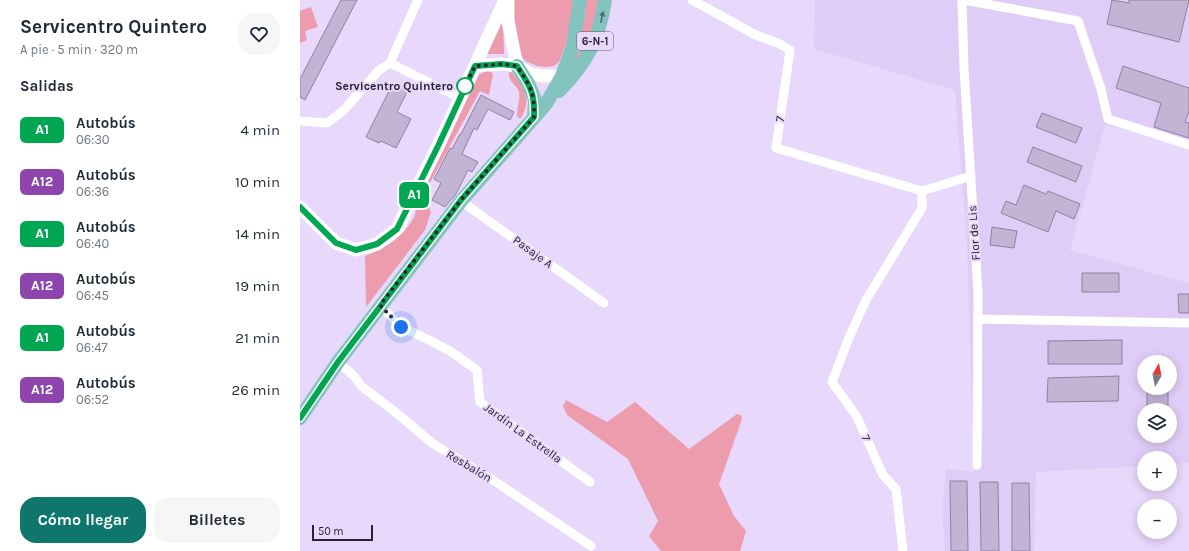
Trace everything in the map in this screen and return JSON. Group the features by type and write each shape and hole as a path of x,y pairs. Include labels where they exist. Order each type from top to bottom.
{"main road":[{"path":"300,207 336,243 356,250 377,244 397,229 439,144 505,0"},
{"path":"508,0 508,21 517,66 529,85 535,100 534,117"},
{"path":"300,418 338,362 380,305 461,200 546,104 568,76 580,0"},
{"name":"6-N-1","path":"568,76 594,45 602,18 605,0"},
{"path":"475,66 502,64 517,66 531,74 543,76 568,76"}],"street":[{"path":"300,121 327,123 344,110 378,71 390,63 418,0"},
{"name":"7","path":"692,0 756,35 780,44 790,50 776,148 922,191 922,208 866,300 848,340 832,382 857,417 883,475 896,489 903,551"},
{"path":"963,0 1078,21 1101,89 1108,119 1189,144"},
{"name":"Flor de Lis","path":"963,0 970,176 978,318 977,466"},
{"path":"390,63 460,98"},
{"path":"922,191 970,176"},
{"name":"Pasaje A","path":"461,200 604,303"},
{"name":"Jardín La Estrella","path":"380,305 401,327 443,347 477,370 480,402 590,482"},
{"path":"978,318 1189,323"},
{"name":"Resbalón","path":"338,362 354,376 361,386 432,443 499,484 591,546"}],"shaded area":[{"path":"514,0 574,0 570,34 559,62 554,66 537,66 527,62 521,56 513,14"},
{"path":"586,0 600,0 593,33 572,72 585,13"},
{"path":"815,0 1189,0 1189,146 1105,125 1070,250 1189,283 1189,463 1177,464 1177,451 1137,451 1137,466 1036,472 1034,551 945,551 942,511 946,469 974,472 967,246 955,90 814,49"},
{"path":"311,7 318,27 305,31 307,40 300,43 300,11"},
{"path":"503,17 504,54 484,54"},
{"path":"486,71 490,71 493,74 489,95 480,91 420,201 427,204 431,212 425,230 366,307 365,256 373,253 394,240 411,222 415,215 418,200 479,75"},
{"path":"509,72 512,72 517,78 526,94 526,105 521,118 518,118 517,115 519,92 509,78"},
{"path":"566,400 607,422 635,402 689,449 737,414 741,415 742,419 719,484 734,516 746,531 740,551 661,551 649,536 658,521 628,459 567,415 563,406"}],"building":[{"path":"341,0 357,0 305,100 300,97 300,79"},
{"path":"1112,0 1129,3 1129,0 1189,0 1179,42 1107,24"},
{"path":"1123,66 1189,88 1189,111 1185,122 1189,123 1189,138 1154,127 1161,103 1116,88"},
{"path":"393,83 408,90 397,112 411,119 396,148 381,141 379,143 366,137"},
{"path":"481,95 514,112 510,120 488,109 477,130 474,128 462,154 478,162 472,172 468,170 456,194 445,207 432,200 441,183 434,179 450,148 452,149 461,134"},
{"path":"1042,113 1082,128 1076,143 1036,127"},
{"path":"1033,147 1082,166 1076,182 1027,162"},
{"path":"1024,185 1046,194 1048,191 1080,204 1074,219 1056,211 1048,232 1001,213 1006,201 1016,205"},
{"path":"992,227 1017,231 1014,248 990,245"},
{"path":"1082,273 1119,273 1119,292 1082,292"},
{"path":"1178,294 1189,294 1189,313 1179,313"},
{"path":"1122,340 1122,364 1048,364 1048,341"},
{"path":"1119,376 1118,401 1047,402 1048,378"},
{"path":"1147,395 1168,395 1168,403 1147,403"},
{"path":"950,481 967,481 968,551 951,551"},
{"path":"980,482 998,482 999,551 981,551"},
{"path":"1012,483 1029,483 1030,551 1012,551"}],"bus line":[{"name":"A1","path":"300,207 336,243 356,250 377,244 397,229 475,66 502,64 517,66 529,85 535,100 534,117 520,135 461,200 380,305 338,362 300,418"}],"place":[{"name":"Servicentro Quintero","path":"465,86"}],"route":[{"path":"401,327 380,305 461,200 520,135 534,117 535,100 529,85 517,66 502,64 475,66 465,86"}]}
